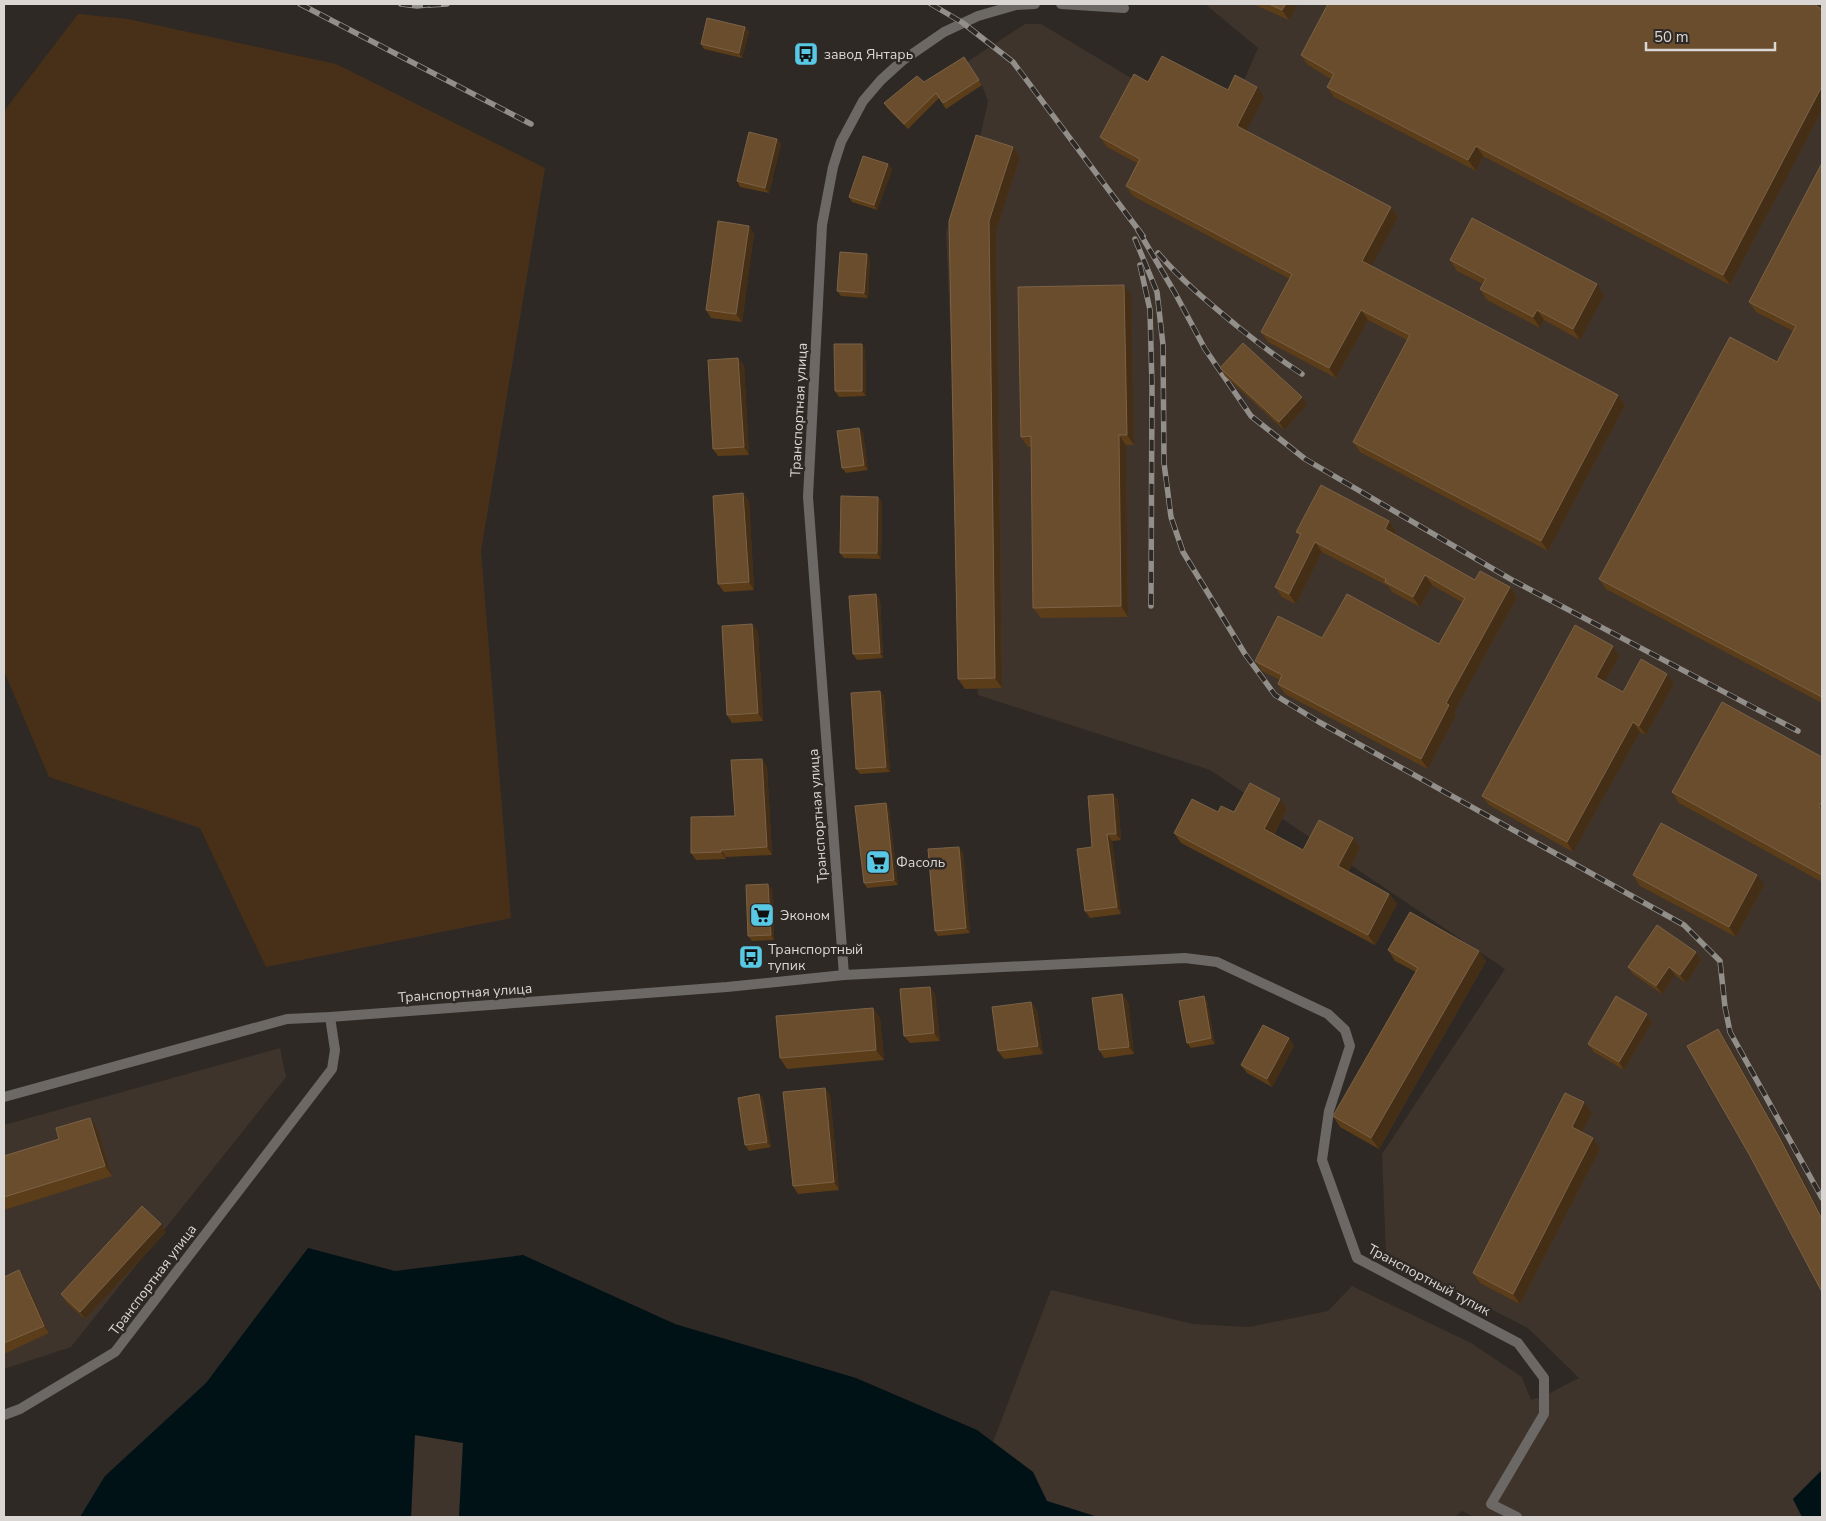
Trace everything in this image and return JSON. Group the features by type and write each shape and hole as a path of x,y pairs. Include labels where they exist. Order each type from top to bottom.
{"street":[{"name":"Транспортная улица","path":"4,1097 287,1019 727,987 844,975 808,496 822,225 833,167 841,142 863,101 881,80 902,61 944,32 978,16 1016,5 1035,4"},
{"path":"1061,4 1124,8"},
{"name":"Транспортный тупик","path":"844,975 1184,958 1217,962 1328,1014 1345,1030 1350,1046 1329,1111 1322,1160 1357,1258 1518,1343 1544,1378 1544,1414 1491,1504 1517,1517"},
{"name":"Транспортная улица","path":"4,1415 20,1409 115,1352 332,1069 335,1050 330,1017"}],"shaded area":[{"path":"1205,4 1822,4 1822,1470 1793,1499 1802,1517 1474,1517 1462,1511 1455,1517 1098,1517 1046,1501 1033,1472 993,1442 1051,1290 1193,1324 1249,1327 1328,1311 1352,1286 1471,1343 1522,1377 1531,1400 1544,1396 1579,1378 1528,1328 1386,1256 1382,1154 1505,969 1210,770 978,695 955,438 946,232 979,142 988,101 982,85 967,62 1025,24 1041,24 1141,84 1221,124 1242,85 1258,48"},
{"path":"78,14 128,19 336,64 545,168 481,551 511,918 266,967 200,828 49,777 4,671 4,111"},
{"path":"280,1048 286,1077 71,1347 4,1369 4,1125"},
{"path":"308,1248 395,1271 523,1255 675,1324 856,1378 977,1430 1033,1472 1047,1501 1098,1517 459,1517 463,1443 415,1435 411,1517 80,1517 105,1476 206,1383"},
{"path":"414,1435 463,1443 459,1517 411,1517"},
{"path":"1822,1470 1822,1517 1802,1517 1793,1499"}],"building":[{"path":"1269,4 1286,4 1282,10"},
{"path":"1328,4 1817,4 1816,6 1822,9 1822,86 1723,275 1476,146 1468,160 1327,87 1334,74 1301,55"},
{"path":"707,18 745,27 739,53 701,44"},
{"path":"1162,56 1228,90 1235,75 1257,87 1237,126 1391,207 1362,261 1618,395 1541,541 1353,442 1410,335 1361,310 1329,368 1261,332 1292,274 1126,186 1140,159 1100,137 1134,74 1148,82"},
{"path":"964,57 979,80 943,103 936,93 904,124 884,103 917,76 924,82"},
{"path":"749,132 777,139 765,188 737,181"},
{"path":"976,135 1013,147 989,221 995,678 958,679 949,221"},
{"path":"863,156 888,164 874,205 849,197"},
{"path":"1822,163 1822,697 1599,579 1730,337 1777,362 1796,326 1749,302"},
{"path":"1472,218 1597,284 1573,329 1537,310 1533,317 1480,289 1486,279 1450,260"},
{"path":"718,221 749,226 736,314 706,310"},
{"path":"840,252 867,254 864,293 837,291"},
{"path":"1124,285 1127,435 1119,435 1121,606 1033,608 1031,436 1021,437 1018,287"},
{"path":"1243,343 1302,397 1279,422 1220,368"},
{"path":"834,344 862,344 862,391 835,391"},
{"path":"738,358 744,447 713,449 708,360"},
{"path":"859,428 864,465 842,468 837,431"},
{"path":"1321,485 1389,521 1385,529 1475,580 1480,571 1510,587 1446,703 1449,705 1421,759 1278,684 1282,675 1255,661 1278,616 1322,638 1347,594 1439,644 1465,598 1425,575 1413,597 1385,582 1386,579 1315,542 1289,594 1275,587 1301,534 1296,532"},
{"path":"743,493 749,582 718,584 713,496"},
{"path":"841,496 878,497 877,553 840,553"},
{"path":"876,594 880,653 853,654 849,596"},
{"path":"752,624 758,713 727,715 722,626"},
{"path":"1575,625 1613,646 1596,677 1623,692 1641,659 1667,674 1639,726 1633,722 1567,842 1482,796"},
{"path":"880,691 886,767 856,769 851,693"},
{"path":"1722,702 1822,757 1822,801 1819,807 1822,809 1822,875 1672,792"},
{"path":"762,759 767,847 691,853 691,817 735,816 731,760"},
{"path":"1250,783 1280,799 1264,829 1303,850 1319,820 1353,838 1338,866 1389,894 1368,935 1174,833 1192,799 1218,812 1221,806 1234,812"},
{"path":"1113,794 1116,834 1107,834 1117,907 1085,911 1077,849 1092,847 1088,796"},
{"path":"886,803 894,880 864,883 855,806"},
{"path":"1661,823 1757,875 1729,927 1633,875"},
{"path":"959,847 966,928 935,931 928,849"},
{"name":"Эконом","path":"768,884 771,935 748,936 746,885"},
{"path":"1410,912 1479,951 1371,1138 1333,1116 1418,968 1388,950"},
{"path":"1657,925 1696,952 1680,975 1669,967 1656,986 1628,967"},
{"path":"930,987 934,1033 904,1036 900,989"},
{"path":"1122,994 1129,1047 1099,1050 1092,998"},
{"path":"1204,996 1211,1038 1187,1043 1179,1001"},
{"path":"1616,996 1647,1014 1619,1062 1588,1044"},
{"path":"1031,1002 1038,1046 998,1051 992,1007"},
{"path":"873,1008 876,1050 780,1058 776,1016"},
{"path":"1263,1025 1289,1038 1267,1079 1241,1065"},
{"path":"1718,1029 1779,1137 1822,1219 1822,1292 1749,1154 1687,1046"},
{"path":"825,1088 834,1182 793,1186 783,1092"},
{"path":"1565,1093 1584,1102 1572,1127 1593,1138 1513,1294 1473,1273"},
{"path":"759,1094 767,1142 745,1145 738,1098"},
{"path":"90,1118 105,1166 4,1197 4,1156 59,1139 56,1128"},
{"path":"142,1206 161,1224 80,1312 61,1294"},
{"path":"19,1270 44,1326 4,1343 4,1277"}],"railway":[{"path":"300,4 531,124"},
{"path":"401,4 417,6 435,4"},
{"path":"430,5 447,4"},
{"path":"931,4 963,23 1013,62 1143,236"},
{"path":"1138,230 1205,349 1251,416 1305,459 1514,581 1798,731"},
{"path":"1135,239 1157,292 1163,345 1164,463 1171,517 1183,552 1245,654 1275,695 1319,722 1684,925 1720,961 1730,1032 1822,1198"},
{"path":"1158,253 1186,282 1216,308 1261,345 1302,374"},
{"path":"1140,265 1150,310 1152,386 1151,606"}],"place":[{"name":"завод Янтарь","path":"806,54"},
{"name":"Фасоль","path":"878,862"},
{"name":"Эконом","path":"762,915"},
{"name":"Транспортный тупик","path":"751,957"}]}
